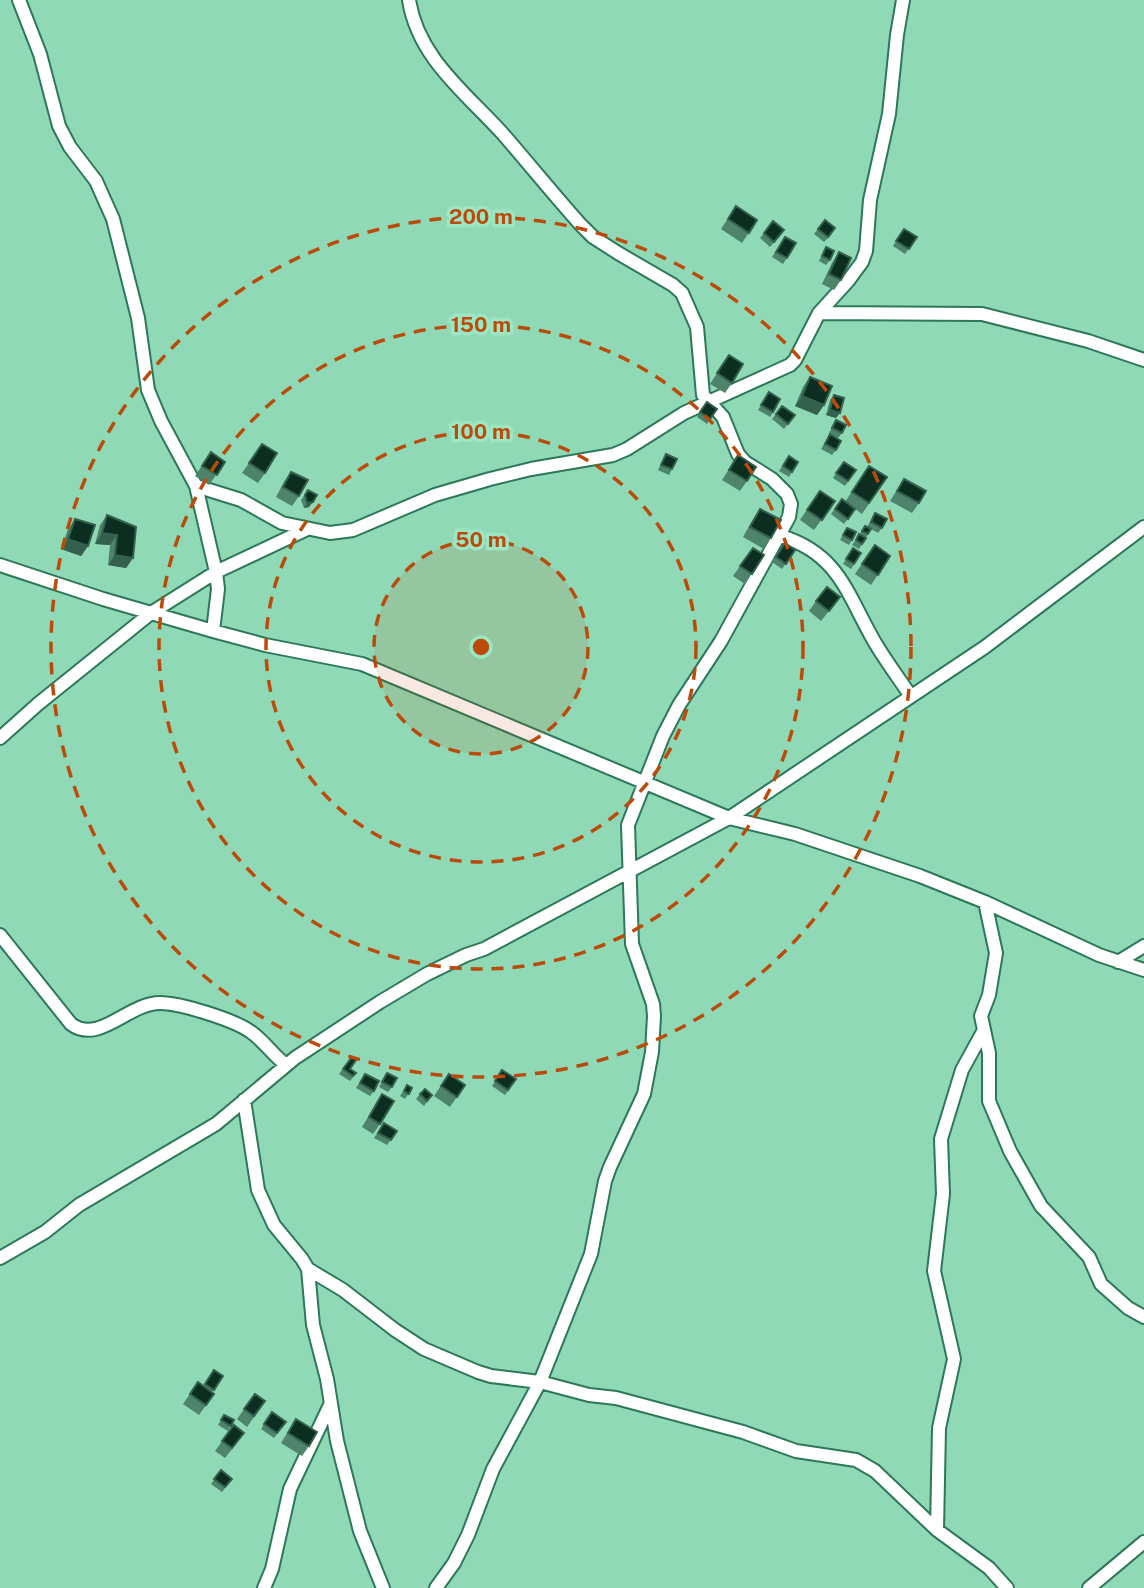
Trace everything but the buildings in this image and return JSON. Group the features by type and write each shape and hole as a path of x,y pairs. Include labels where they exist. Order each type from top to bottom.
{"street":[{"path":"19,0 43,63 59,126 70,148 96,181 113,219 138,318 148,390 161,421 196,486 218,589 213,631"},
{"path":"409,0 416,29 448,79 498,129 580,225 682,293 697,327 703,395 723,417 738,454 745,462 772,479 787,494 791,504 781,536 663,736 628,825 632,944 653,1004 652,1052 644,1094 606,1181 592,1254 540,1382 493,1469 468,1535 454,1563 436,1588"},
{"path":"196,486 241,500 274,520 330,533 353,530 435,495 490,479 613,455 684,413 709,404 743,385 790,365 819,313 848,281 862,262 866,251 870,200 889,114 897,35 904,0"},
{"path":"819,313 982,314 1088,341 1144,360"},
{"path":"789,517 802,543 839,576 874,641 910,695"},
{"path":"0,1258 38,1237 79,1205 201,1134 286,1065 404,987 458,958 484,949 729,818 985,647 1144,527"},
{"path":"0,738 151,613 216,572 307,529"},
{"path":"781,536 802,543"},
{"path":"0,565 213,631 265,645 362,664 729,818 796,834 920,876 1118,962 1144,970"},
{"path":"985,902 996,953 989,995 981,1016 989,1053 989,1101 1041,1206 1089,1257 1101,1284 1128,1308 1144,1317"},
{"path":"0,935 71,1024 78,1029 99,1029 137,1007 158,1003 175,1005 239,1024 256,1036 286,1065"},
{"path":"1118,962 1144,946"},
{"path":"937,1530 939,1427 954,1359 934,1271 943,1194 941,1139 962,1070 984,1030"},
{"path":"244,1100 258,1190 274,1225 308,1269 313,1325 337,1441 357,1520 383,1588"},
{"path":"308,1269 343,1290 394,1330 425,1349 484,1374 540,1382 573,1392 616,1398 743,1432 796,1451 856,1460 875,1471 937,1530 981,1561 1007,1588"},
{"path":"264,1588 272,1569 290,1489 331,1404"},
{"path":"1089,1588 1144,1542"}]}
